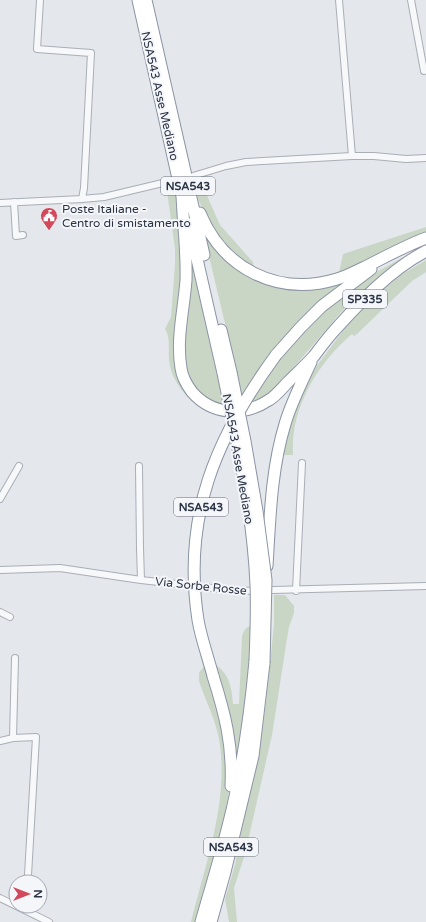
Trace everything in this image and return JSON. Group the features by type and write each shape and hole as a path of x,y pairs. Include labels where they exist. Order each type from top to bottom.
{"highway":[{"name":"NSA543 Asse Mediano","path":"138,0 186,192"},
{"name":"NSA543 Asse Mediano","path":"146,0 186,192 227,373 245,441 257,511 266,580 253,756 211,922"},
{"name":"NSA543","path":"186,192 204,224 219,245 234,261 249,272 270,280 291,285 310,284 358,274"},
{"name":"NSA543","path":"186,192 183,227 186,254 186,279 179,354 181,369 186,384 200,400 214,408 232,412 251,408 269,400 313,356"},
{"path":"358,274 389,255 426,238"},
{"name":"SP335","path":"313,356 333,332 382,282 399,268 426,251"},
{"name":"NSA543","path":"228,825 232,774 231,750 225,717 198,622 194,592 193,560 200,512 206,486 226,434 276,354 322,306 358,274"},
{"name":"NSA543","path":"266,580 272,487 279,449 285,423 313,356"},
{"name":"NSA543 Asse Mediano","path":"201,922 228,825 242,763 250,710 260,662 252,536 227,373"}],"street":[{"path":"40,0 37,49 91,53 84,188 82,199"},
{"path":"339,0 352,156"},
{"path":"411,0 424,71"},
{"path":"193,176 226,166 246,162 352,156 374,156 406,159 426,158"},
{"path":"0,203 82,199 118,194 171,182"},
{"path":"14,202 16,236 23,235"},
{"path":"296,590 302,463"},
{"path":"0,499 19,466"},
{"path":"139,466 141,580"},
{"name":"Via Sorbe Rosse","path":"0,570 60,568 141,580 239,591 426,586"},
{"path":"0,612 10,617"},
{"path":"13,738 15,658"},
{"path":"0,741 13,738 36,737 28,874"},
{"path":"0,898 49,922"}],"green space":[{"path":"201,176 208,198 220,225 253,262 254,269 270,276 305,280 339,273 343,254 426,227 426,237 343,272 369,276 426,246 361,293 341,312 267,397 255,403 224,407 211,402 196,390 188,377 184,364 184,344 191,288 190,251 219,379 237,374 203,231 239,260 212,228 198,199 193,178"},
{"path":"172,183 180,225 183,384 225,413 226,417 206,410 188,397 175,380 171,370 169,359 169,340 165,329 171,317 175,264 175,249 166,184"},
{"path":"426,260 426,272 412,281 357,334 354,336 352,334 339,346 317,373 301,404 296,421 293,438 293,455 281,455 296,407 316,367 345,328 370,301 401,275"},
{"path":"274,595 285,595 294,606 294,613 289,627 272,735 245,854 234,888 237,922 229,922 225,899 235,865 261,738 274,624"},
{"path":"252,625 253,635 236,781 214,664 223,671 229,681 233,704 239,704 242,637 245,630"},
{"path":"205,665 226,733 229,791 199,922 191,922 214,834 221,790 222,767 219,737 199,681 199,673"}],"place":[{"name":"Poste Italiane - Centro di smistamento","path":"49,231"}]}
